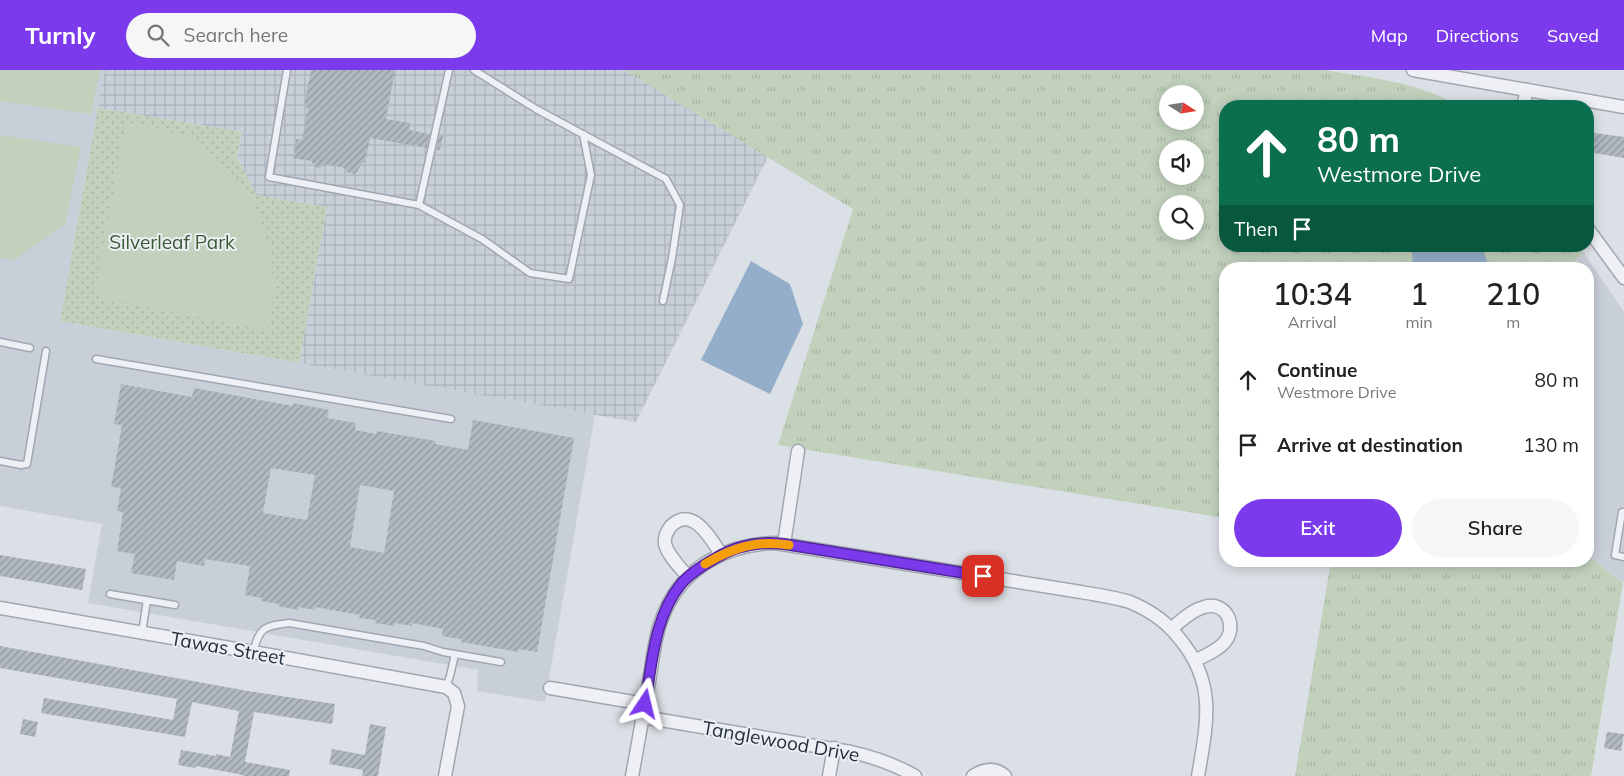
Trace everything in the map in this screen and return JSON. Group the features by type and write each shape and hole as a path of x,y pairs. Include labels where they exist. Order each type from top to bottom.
{"street":[{"path":"1413,70 1441,72 1584,100"},
{"path":"1524,100 1527,90"},
{"path":"1594,102 1624,107"},
{"path":"1594,237 1624,278"},
{"path":"784,544 798,451"},
{"path":"688,577 668,551 666,545 665,537 668,529 675,523 688,520 701,526 721,554"},
{"path":"632,776 657,635 664,612 680,585 704,564 721,554 737,548 758,544 784,544 1111,598 1144,608 1172,628 1196,660 1203,681 1206,718 1198,776"},
{"path":"1172,628 1196,609 1204,606 1220,609 1227,614 1231,622 1230,633 1223,644 1196,660"},
{"name":"Tawas Street","path":"0,608 253,652 450,690"},
{"path":"550,688 644,711"},
{"path":"446,776 458,706 450,690"},
{"name":"Tanglewood Drive","path":"644,711 873,756 915,776"},
{"path":"829,776 834,748"},
{"path":"973,776 980,772 993,770 1005,776"}],"lane":[{"path":"287,70 269,177 419,204 482,239 530,273 569,279 591,175 583,134"},
{"path":"419,204 449,70"},
{"path":"474,70 536,109 666,179 680,205 663,301"},
{"path":"0,342 30,348"},
{"path":"0,460 21,465 27,464 46,350"},
{"path":"96,359 451,419"},
{"path":"1624,512 1622,512 1615,555 1624,557"},
{"path":"110,594 175,605"},
{"path":"142,633 147,600"},
{"path":"253,652 258,636 266,628 289,623 424,646 454,654 501,662"},
{"path":"450,690 454,654"}],"shaded area":[{"path":"0,70 105,70 60,321 595,415 545,702 477,691 478,670 88,603 102,524 0,506"},
{"path":"105,70 624,70 768,157 636,422 299,363 327,207 256,195 237,157 242,132 98,108"},
{"path":"1584,253 1590,262 1573,262"},
{"path":"1594,268 1624,312 1624,582 1594,560"}],"green space":[{"path":"0,70 100,70 91,114 0,101"},
{"path":"624,70 1324,70 1376,78 1410,86 1447,100 1219,100 1219,252 1584,253 1573,262 1219,262 1219,517 778,445 853,209"},
{"name":"Silverleaf Park","path":"98,108 242,132 237,157 256,195 327,207 299,363 60,321"},
{"path":"126,122 188,137 224,166 252,198 269,246 275,293 267,331 104,299 96,287"},
{"path":"0,135 81,147 65,224 14,260 0,257"},
{"path":"1594,560 1623,582 1591,776 1295,776 1330,567 1594,567"}],"water":[{"path":"1412,252 1484,252 1487,260 1487,262 1413,262"},
{"path":"751,261 790,284 803,324 770,394 701,360"}],"building":[{"path":"311,70 395,70 386,119 410,123 409,130 430,134 427,148 370,138 365,163 363,162 354,174 347,172 344,168 327,164 319,168 311,161 293,158 296,139 302,140 308,108 304,107"},
{"path":"1594,133 1624,137 1624,158 1594,153"},
{"path":"439,136 443,136 440,150 436,150"},
{"path":"121,384 192,397 194,388 293,406 293,403 329,410 327,418 356,423 355,430 376,434 377,431 435,441 435,444 468,450 473,420 574,438 537,652 518,649 518,652 461,642 461,639 442,636 443,629 412,623 412,626 395,623 394,626 375,623 376,620 359,618 360,615 315,607 315,610 298,607 298,610 261,601 262,598 245,595 250,566 205,559 204,566 177,561 174,580 131,573 135,554 117,551 123,512 117,511 121,488 111,487 122,425 114,424","holes":["271,468 315,475 307,520 263,513","360,485 394,491 384,553 350,547"]},
{"path":"0,555 86,569 82,590 0,576"},
{"path":"0,646 248,691 335,704 332,724 254,712 245,762 290,770 289,776 243,776 196,766 195,768 178,765 181,750 230,757 239,711 192,702 185,737 41,713 44,698 173,720 177,699 0,668"},
{"path":"23,719 38,722 35,737 20,734"},
{"path":"370,724 386,727 378,776 362,776 363,770 329,764 332,749 365,755"},
{"path":"1607,732 1624,734 1621,751 1604,748"}],"slow traffic":[{"path":"705,564 721,554 737,548 758,544 776,543 789,545"}],"route":[{"path":"645,704 657,635 664,612 680,585 696,570 721,554 737,548 776,543 983,576"}]}
